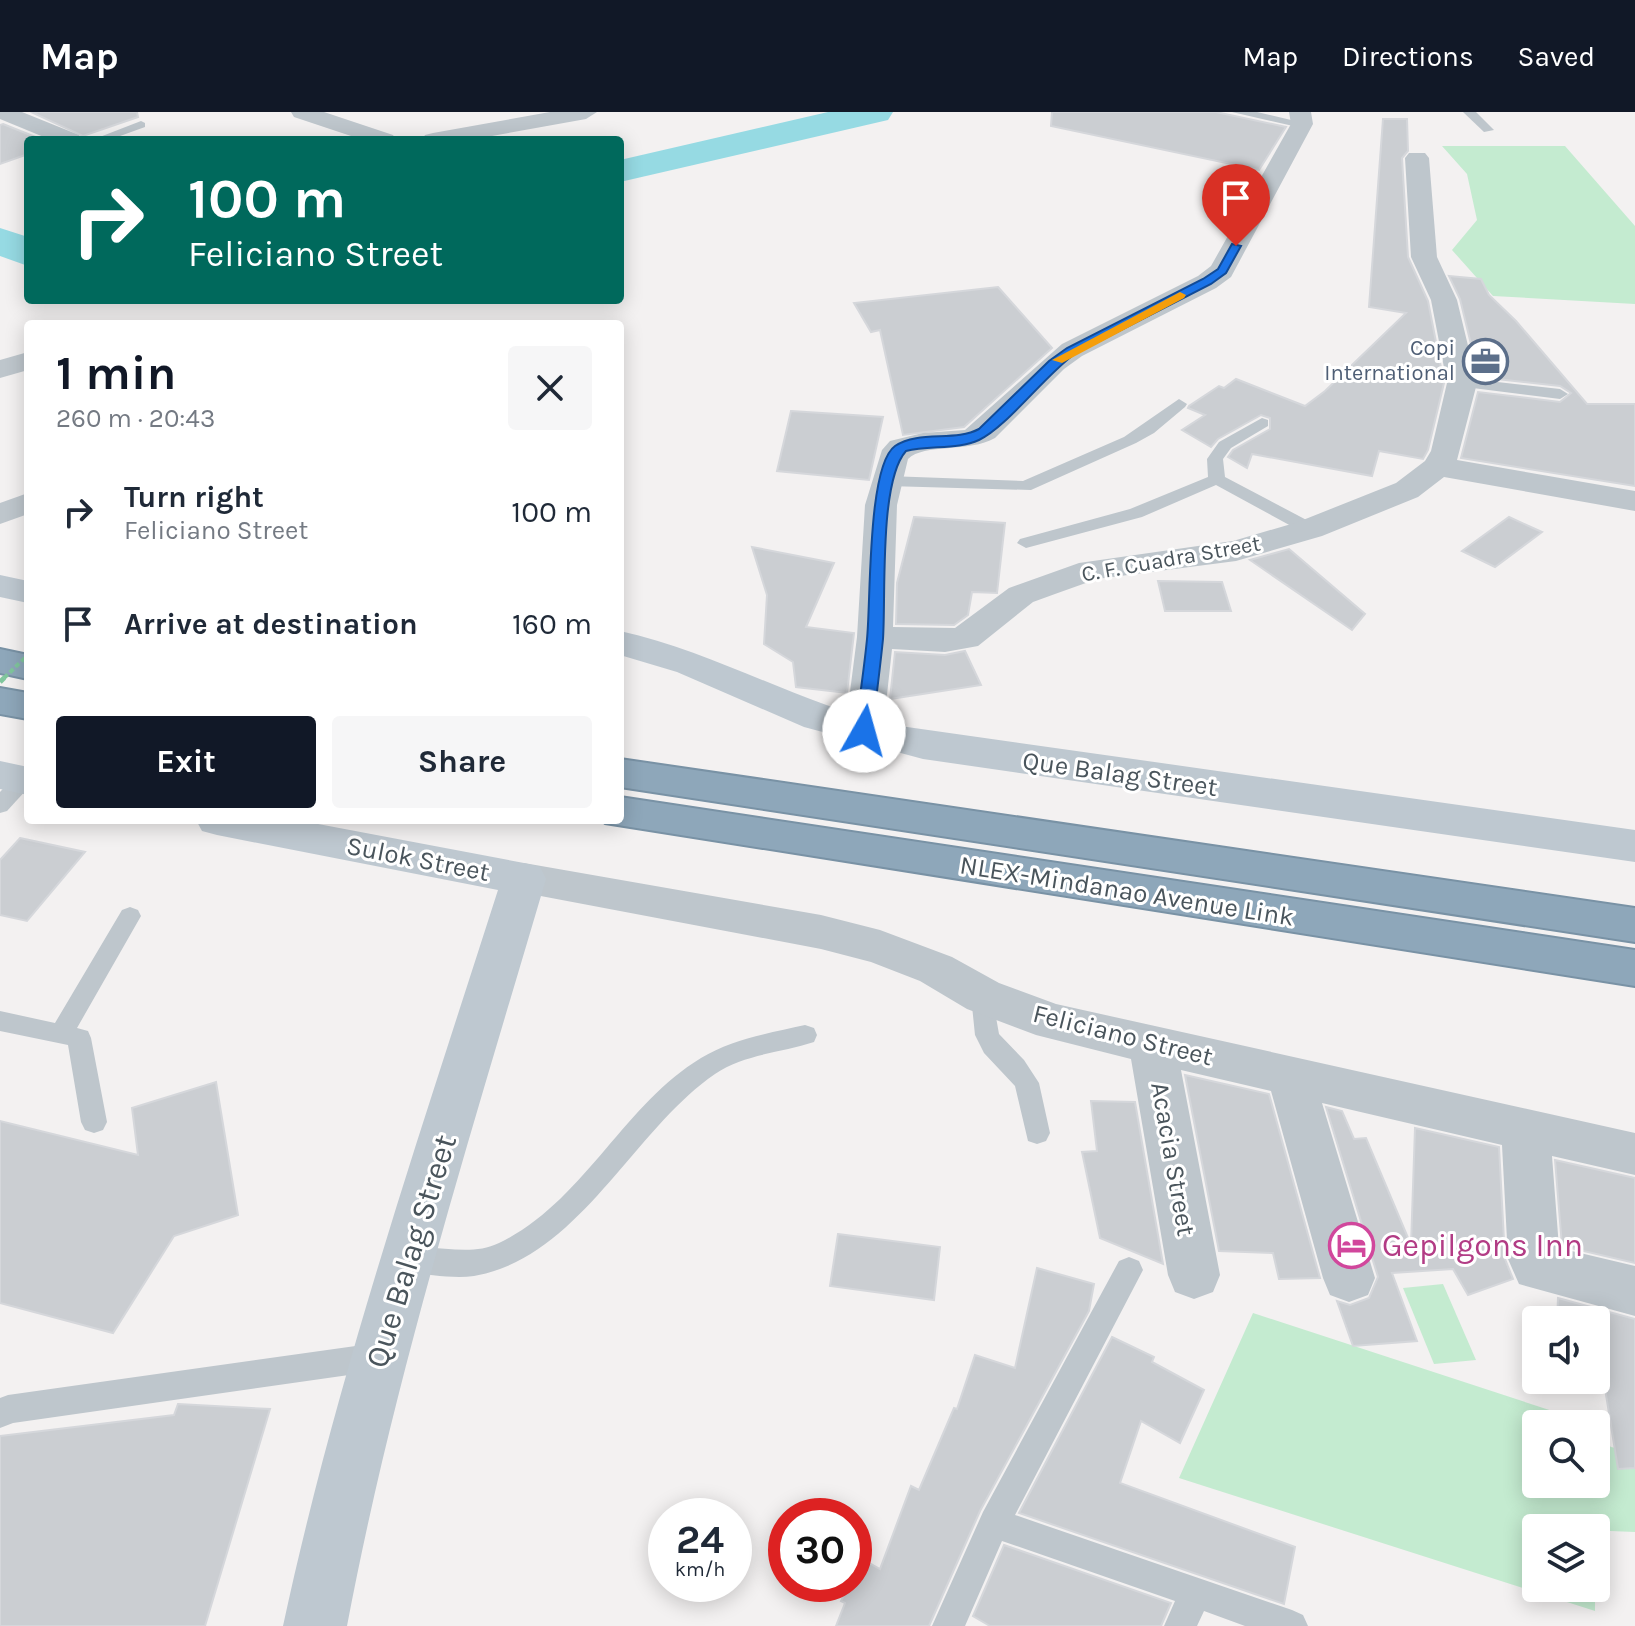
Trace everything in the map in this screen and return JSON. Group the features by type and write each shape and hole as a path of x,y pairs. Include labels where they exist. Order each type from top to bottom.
{"highway":[{"path":"0,661 24,666"},
{"path":"0,701 24,705"},
{"name":"NLEX-Mindanao Avenue Link","path":"624,774 768,798 1635,925"},
{"name":"NLEX-Mindanao Avenue Link","path":"624,813 1635,968"}],"street":[{"path":"3,112 61,136"},
{"path":"302,112 373,136"},
{"path":"455,136 585,112"},
{"path":"864,731 875,637 881,505 893,457 901,448 923,442 972,439 984,432 1054,363 1072,350 1207,282 1222,271 1301,118"},
{"path":"1417,158 1424,257 1444,300 1462,383 1446,451 1438,466 1635,501"},
{"path":"0,369 24,362"},
{"name":"C. F. Cuadra Street","path":"875,637 945,641 965,638 1021,595 1091,570 1236,551 1310,529 1407,490 1438,466"},
{"path":"0,514 24,505"},
{"path":"0,586 24,591"},
{"name":"Que Balag Street","path":"624,644 652,649 727,677 807,713 923,745 1635,846"},
{"name":"Sulok Street","path":"238,824 524,879"},
{"name":"Que Balag Street","path":"315,1626 323,1578 378,1356 524,879"},
{"name":"Feliciano Street","path":"524,879 821,932 880,947 936,969 983,996 1052,1022 1635,1154"},
{"name":"Acacia Street","path":"1152,1043 1194,1275"},
{"path":"1290,1074 1349,1278"},
{"path":"1526,1130 1534,1259 1538,1267 1635,1291"}],"lane":[{"path":"1238,112 1301,118"},
{"path":"1469,112 1488,130"},
{"path":"109,136 141,125"},
{"path":"1462,383 1560,394"},
{"path":"888,481 1025,486 1130,440 1179,404"},
{"path":"1217,479 1215,459 1225,445 1262,423"},
{"path":"1217,479 1310,529"},
{"path":"1026,543 1136,513 1217,479"},
{"path":"61,1034 130,916"},
{"path":"983,996 987,1035 993,1046 1027,1083 1037,1133"},
{"path":"0,1021 79,1038 94,1122"},
{"path":"407,1261 476,1263 517,1250 546,1228 675,1093 707,1066 747,1049 805,1035"},
{"path":"948,1626 994,1523 1129,1270"},
{"path":"0,1414 8,1409 378,1356"},
{"path":"994,1523 1292,1626"},
{"path":"1180,1626 1195,1594"}],"path":[{"path":"0,682 24,659"}],"green space":[{"path":"1442,146 1565,146 1635,226 1635,304 1493,296 1452,250 1477,220 1467,174"},
{"path":"1443,1284 1476,1360 1434,1364 1403,1288"},
{"path":"1253,1313 1549,1410 1522,1410 1522,1498 1610,1498 1610,1446 1635,1452 1635,1532 1610,1531 1610,1514 1522,1514 1522,1588 1179,1478"},
{"path":"1567,1602 1595,1602 1595,1611"}],"building":[{"path":"137,112 138,117 83,136 33,113"},
{"path":"1052,112 1216,112 1286,127 1259,170 1051,126"},
{"path":"1383,119 1407,119 1408,151 1402,158 1408,257 1428,301 1444,383 1428,450 1423,459 1379,451 1372,476 1252,454 1247,468 1228,457 1233,450 1270,429 1270,418 1261,415 1218,439 1211,447 1182,430 1205,415 1189,406 1236,379 1305,406 1325,391 1406,313 1369,307"},
{"path":"0,125 33,136 24,136 24,155 0,164"},
{"path":"1449,276 1481,279 1489,295 1516,321 1587,404 1635,404 1635,486 1461,458 1478,392 1560,402 1571,393 1560,386 1479,377 1460,299"},
{"path":"998,287 1052,348 964,427 903,435 880,330 871,332 854,303"},
{"path":"791,411 883,417 869,480 777,471"},
{"path":"914,517 1005,523 997,593 972,592 968,615 954,625 896,624 897,583"},
{"path":"1509,517 1542,532 1495,567 1462,551"},
{"path":"752,547 834,563 806,627 854,633 847,693 796,687 793,662 764,644 767,595"},
{"path":"1289,549 1365,614 1352,630 1250,560"},
{"path":"1158,581 1222,582 1231,611 1165,611"},
{"path":"965,651 981,685 890,699 895,652 945,655"},
{"path":"20,838 85,852 27,921 0,915 0,860"},
{"path":"1185,1075 1269,1094 1320,1278 1279,1279 1273,1253 1219,1251"},
{"path":"216,1082 238,1215 174,1236 113,1333 0,1303 0,1121 138,1155 132,1108"},
{"path":"1091,1101 1135,1102 1163,1264 1100,1238 1082,1152 1097,1151"},
{"path":"1326,1107 1342,1111 1354,1139 1366,1138 1411,1245 1415,1128 1499,1147 1505,1259 1513,1279 1468,1295 1453,1269 1392,1273 1417,1341 1353,1346 1337,1301 1350,1305 1369,1298 1378,1277"},
{"path":"1555,1160 1635,1178 1635,1263 1562,1246"},
{"path":"838,1234 940,1247 934,1300 830,1286"},
{"path":"1037,1268 1094,1284 1089,1311 980,1511 929,1626 836,1626 843,1602 872,1602 872,1565 880,1569 911,1486 919,1490 954,1408 957,1409 975,1355 1015,1368"},
{"path":"1558,1298 1587,1306 1558,1306"},
{"path":"1610,1312 1635,1319 1635,1468 1618,1469 1606,1394 1610,1394"},
{"path":"1112,1337 1154,1357 1152,1362 1204,1390 1180,1443 1141,1421 1120,1483 1295,1547 1284,1604 1019,1513"},
{"path":"178,1404 270,1409 205,1626 0,1626 0,1436 174,1415"},
{"path":"1004,1545 1171,1603 1161,1626 990,1626 973,1616"}],"waterway":[{"path":"624,170 875,112"},
{"path":"0,240 24,251"}],"slow traffic":[{"path":"1058,360 1180,295"}],"place":[{"name":"Copi International","path":"1486,361"},
{"name":"Gepilgons Inn","path":"1351,1245"}],"route":[{"path":"864,731 875,637 881,505 893,457 901,448 923,442 972,439 984,432 1054,363 1072,350 1207,282 1222,271 1236,246"}]}
